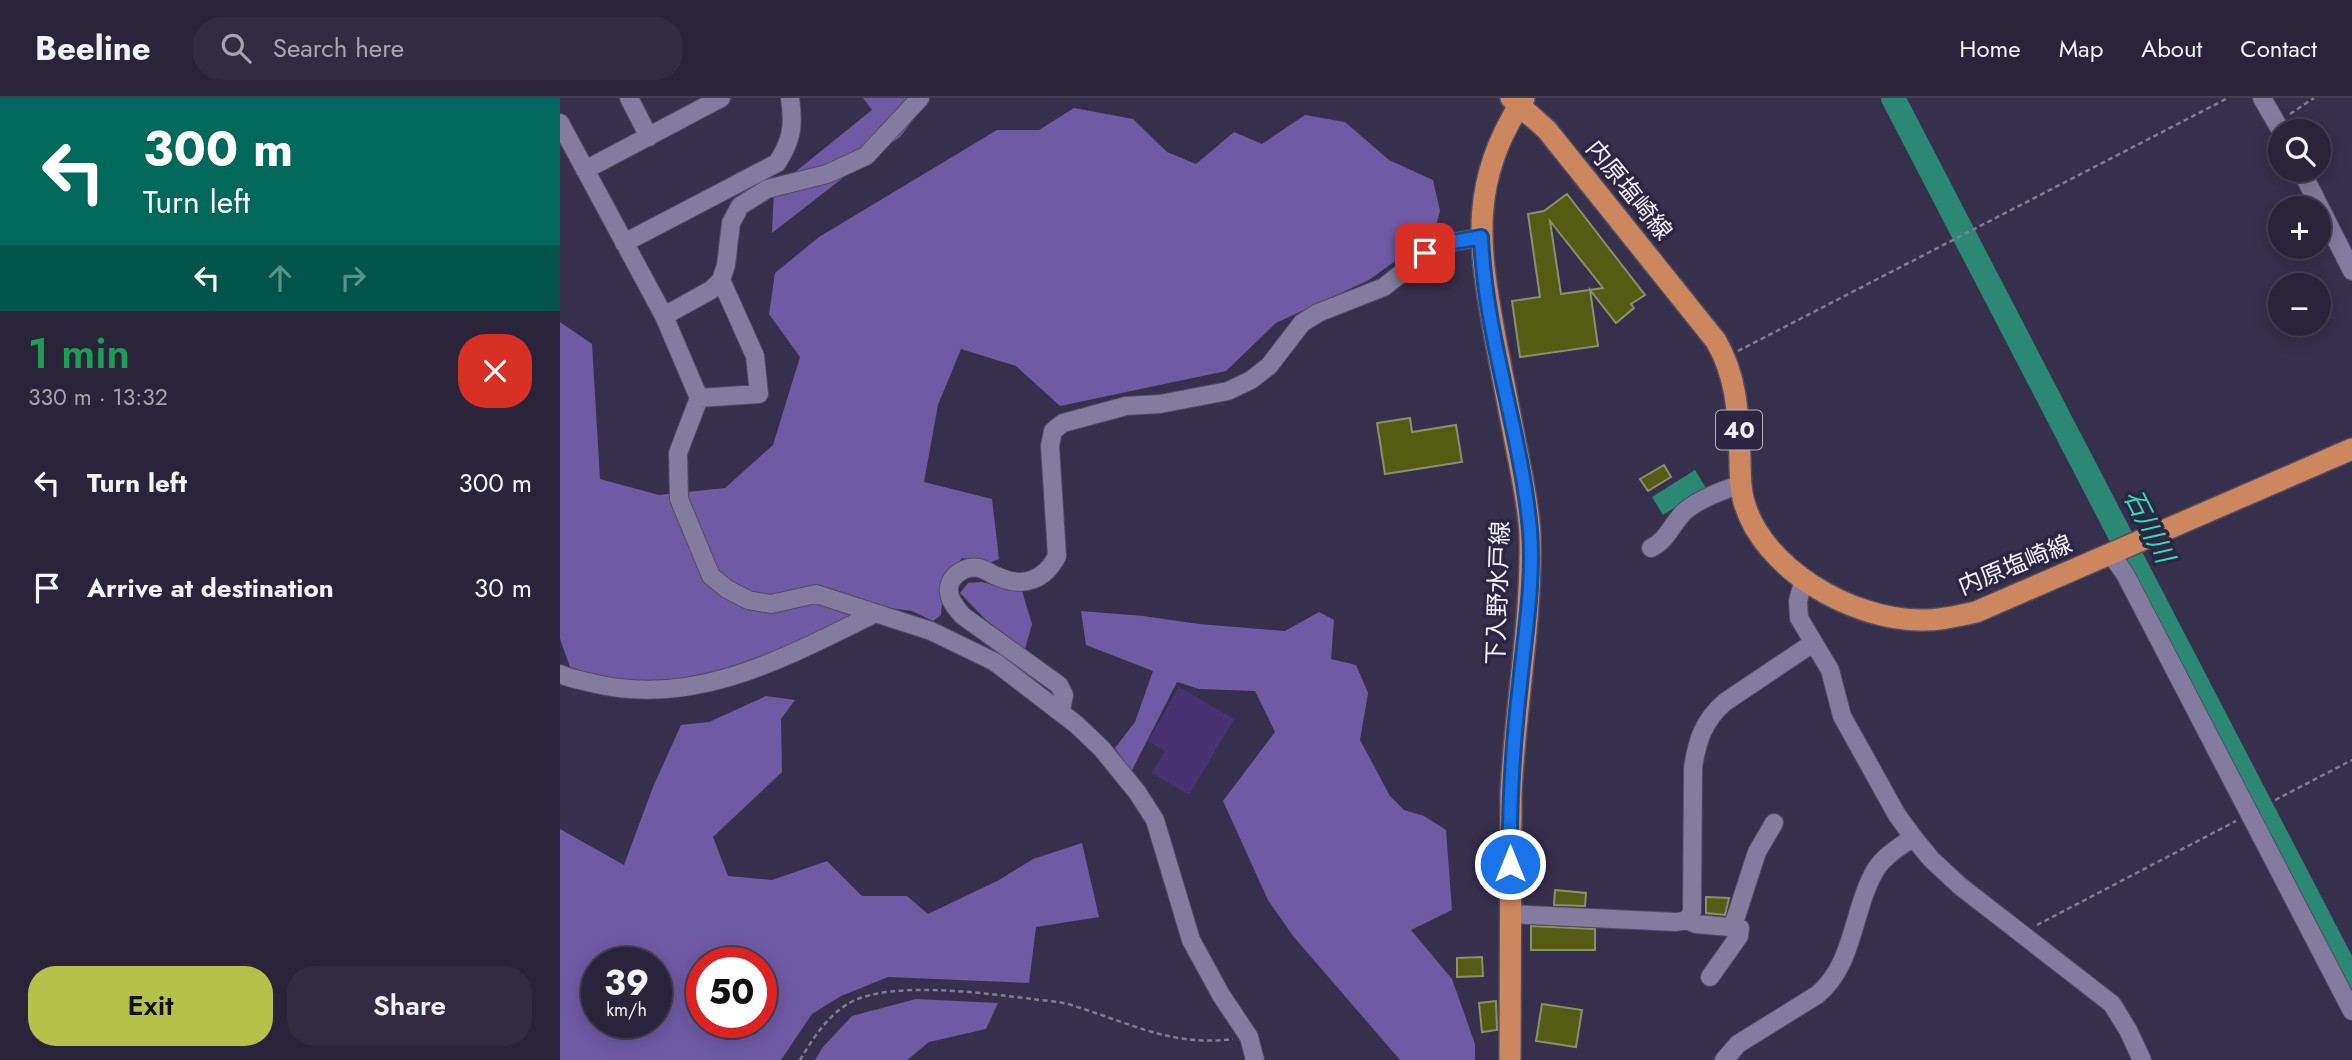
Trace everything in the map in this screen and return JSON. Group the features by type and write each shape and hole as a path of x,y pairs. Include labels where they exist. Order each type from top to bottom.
{"main road":[{"name":"下入野水戸線","path":"1510,1060 1512,761 1528,617 1530,532 1486,288 1481,237 1487,177 1518,100"},
{"name":"内原塩崎線","path":"1518,100 1547,130 1698,316 1726,358 1738,403 1741,485 1744,501 1759,536 1779,560 1804,579 1843,601 1878,614 1916,620 1936,620 1976,612 2352,449"}],"street":[{"path":"629,98 649,137"},
{"path":"585,170 721,98"},
{"path":"624,243 777,163 792,132 790,98"},
{"path":"664,316 711,290 722,280 731,223 740,206 766,189 827,173 866,156 920,98"},
{"path":"2262,98 2274,119"},
{"path":"560,123 664,316 699,398 678,453 680,499 711,576 727,589 748,600 771,604 816,594 874,614 906,621 995,662 1061,711 1102,749 1137,792 1155,820 1191,940 1221,995 1249,1037 1255,1060"},
{"path":"2307,182 2352,271"},
{"path":"1061,711 1064,695 1059,685 963,616 953,604 949,592 954,578 960,571 969,568 979,568 1015,583 1028,582 1052,567 1057,556 1050,446 1053,431 1063,423 1126,406 1160,404 1228,391 1251,380 1269,366 1301,323 1318,313 1384,287 1437,245 1481,237"},
{"path":"699,398 759,394 755,356 722,280"},
{"path":"1651,548 1658,545 1686,511 1726,488 1741,485"},
{"path":"2120,550 2125,574 2352,1011"},
{"path":"1804,579 1798,601 1799,618 1830,670 1842,716 1897,815 1931,859 1960,886 2112,1004 2142,1060"},
{"path":"560,674 614,688 652,690 702,686 806,648 874,614"},
{"path":"1688,919 1692,912 1693,768 1701,731 1725,702 1813,643"},
{"path":"1733,926 1758,852 1773,823"},
{"path":"1724,1060 1738,1044 1828,986 1842,963 1864,894 1877,868 1885,858 1913,837"},
{"path":"1510,914 1676,922 1688,919 1696,923 1740,928 1739,936 1710,977"}],"path":[{"path":"1726,358 2228,98"},
{"path":"2289,119 2314,98"},
{"path":"2275,800 2352,761"},
{"path":"2022,933 2250,813"},
{"path":"800,1060 819,1031 836,1012 852,1002 891,991 922,990 1010,996 1071,1004 1151,1034 1180,1040 1213,1042 1249,1037"}],"shaded area":[{"path":"863,98 930,98 900,137 772,233 774,189 872,110"},
{"path":"1074,108 1133,119 1167,152 1196,164 1234,132 1262,144 1305,115 1345,122 1389,160 1433,180 1440,211 1434,233 1369,280 1276,323 1226,371 1060,406 1016,366 961,349 938,405 924,482 992,499 999,559 989,563 962,558 947,585 941,615 933,621 912,611 874,606 805,641 703,680 617,683 570,667 560,639 560,322 592,344 600,479 659,495 725,488 773,445 800,357 769,314 775,273 819,237 997,130 1039,130"},
{"path":"1695,470 1706,488 1663,515 1652,497"},
{"path":"981,582 1022,591 1032,624 1025,649 986,620 960,593 968,583"},
{"path":"1081,611 1285,631 1319,612 1334,620 1331,659 1356,665 1368,693 1360,740 1390,796 1404,810 1424,816 1446,830 1452,910 1411,930 1452,979 1475,1044 1475,1060 1400,1060 1293,936 1268,900 1223,801 1275,732 1255,691 1199,689 1177,682 1131,772 1115,748 1135,722 1153,671 1086,645"},
{"path":"1179,687 1234,719 1189,795 1152,773 1165,751 1148,741"},
{"path":"766,696 795,700 781,719 782,772 713,837 728,876 772,880 827,861 862,896 907,896 928,914 999,880 1033,859 1082,843 1099,917 1036,927 1029,983 888,977 841,996 812,1014 781,1060 560,1060 560,829 624,865 653,787 681,725 709,722"},
{"path":"916,999 998,1003 986,1029 929,1042 907,1060 815,1060 823,1047 852,1016"}],"building":[{"path":"1567,194 1645,295 1631,304 1634,308 1616,323 1590,290 1598,346 1520,357 1512,301 1540,297 1528,214 1544,211","holes":["1550,221 1603,288 1561,294"]},
{"path":"1410,418 1412,432 1456,425 1462,462 1385,474 1377,423"},
{"path":"1664,465 1671,477 1648,491 1640,479"},
{"path":"1555,890 1586,893 1585,906 1554,905"},
{"path":"1706,897 1729,898 1725,915 1706,913"},
{"path":"1531,926 1595,929 1595,950 1531,950"},
{"path":"1482,957 1483,976 1457,977 1457,958"},
{"path":"1496,1001 1497,1030 1482,1032 1479,1003"},
{"path":"1542,1004 1582,1010 1576,1047 1536,1041"}],"waterway":[{"name":"石川川","path":"1893,98 2352,982"}],"route":[{"path":"1425,253 1437,245 1454,240 1481,237 1484,278 1530,532 1528,617 1512,761 1510,864"}]}
